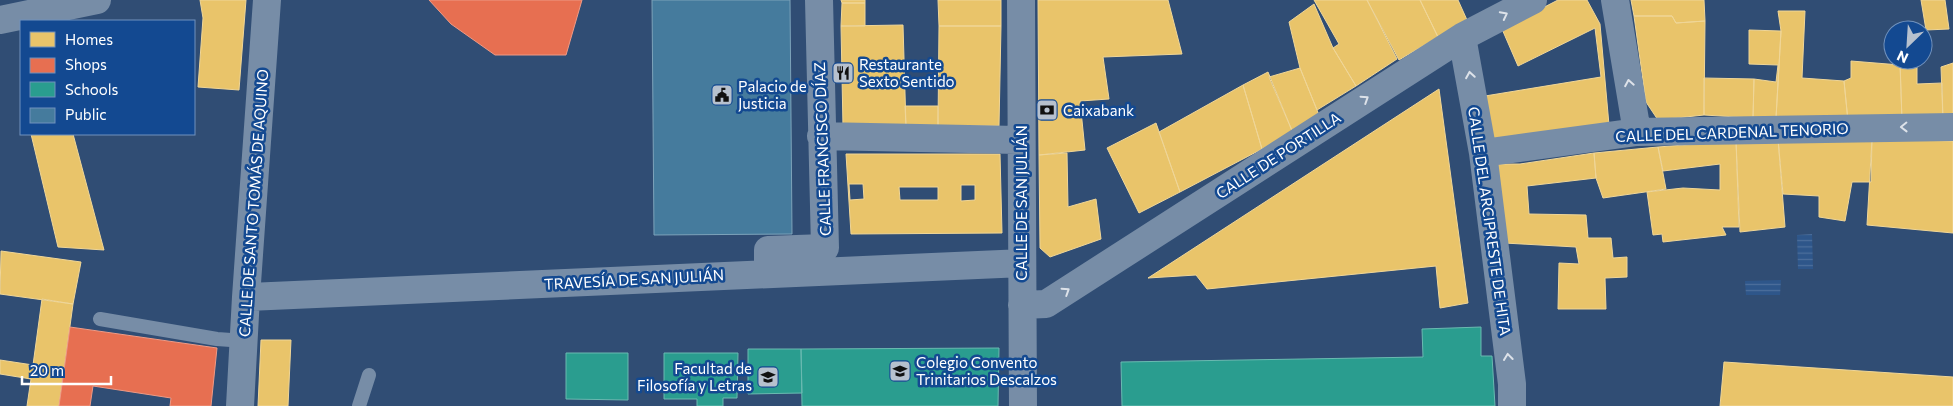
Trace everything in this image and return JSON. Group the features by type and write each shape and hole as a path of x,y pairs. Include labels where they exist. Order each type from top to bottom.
{"street":[{"path":"0,20 96,0"},
{"name":"CALLE DE SANTO TOMÁS DE AQUINO","path":"240,406 267,0"},
{"name":"CALLE FRANCISCO DÍAZ","path":"768,273 768,250 825,248 819,0"},
{"name":"CALLE DE SAN JULIÁN","path":"1021,0 1023,406"},
{"name":"CALLE DE PORTILLA","path":"1022,305 1046,304 1462,37 1534,0"},
{"path":"1615,0 1637,132"},
{"name":"CALLE DEL ARCIPRESTE DE HITA","path":"1462,37 1483,153 1512,384 1512,406"},
{"name":"CALLE DEL CARDENAL TENORIO","path":"1483,153 1637,132 1953,127"},
{"path":"821,136 1021,140"},
{"name":"TRAVESÍA DE SAN JULIÁN","path":"246,296 1022,263"}],"lane":[{"path":"100,319 217,339 244,341"},
{"path":"359,406 369,375"}],"water":[{"path":"1812,234 1813,269 1798,269 1797,235"},
{"path":"1781,280 1780,295 1746,295 1745,281"}],"building: Homes":[{"path":"200,0 246,0 239,90 198,87 203,18"},
{"path":"841,0 865,0 865,3 842,3"},
{"path":"938,0 1001,0 1001,26 939,26"},
{"path":"1038,0 1168,0 1182,54 1103,57 1109,99 1080,101 1085,150 1039,155"},
{"path":"1314,0 1367,0 1397,59 1356,86 1333,48 1339,44"},
{"path":"1367,0 1420,0 1438,37 1399,60"},
{"path":"1420,0 1458,0 1467,20 1438,37"},
{"path":"1558,0 1587,0 1600,24 1609,125 1487,140 1485,96 1601,77 1595,28 1518,66 1502,29"},
{"path":"1631,0 1704,0 1705,21 1676,23 1672,16 1634,16"},
{"path":"1921,0 1945,0 1949,29 1933,30 1933,20 1924,20"},
{"path":"842,3 865,3 865,26 841,26"},
{"path":"1314,4 1333,48 1356,86 1317,110 1300,68 1289,22"},
{"path":"1778,11 1805,11 1802,78 1844,81 1848,121 1776,118 1781,31"},
{"path":"1634,16 1672,16 1676,23 1705,21 1704,115 1658,120 1646,102"},
{"path":"903,25 906,127 843,127 841,26"},
{"path":"939,26 1001,26 999,126 938,126"},
{"path":"1749,30 1781,31 1776,118 1753,118 1754,79 1776,82 1778,65 1749,64"},
{"path":"1851,61 1883,64 1883,70 1900,70 1902,121 1848,121 1844,81 1851,78"},
{"path":"1953,63 1953,119 1943,121 1941,67"},
{"path":"1300,68 1319,115 1293,133 1269,77"},
{"path":"1900,70 1917,70 1917,84 1942,83 1943,121 1902,121"},
{"path":"1268,72 1293,133 1262,149 1243,85"},
{"path":"1704,78 1754,79 1753,118 1704,115"},
{"path":"1243,85 1262,149 1180,192 1159,132"},
{"path":"1439,89 1468,303 1440,308 1436,266 1207,289 1196,275 1148,278"},
{"path":"905,106 938,106 938,126 906,127"},
{"path":"1156,123 1180,192 1139,213 1107,148"},
{"path":"31,135 73,135 104,250 58,247"},
{"path":"1778,139 1785,227 1740,232 1736,141"},
{"path":"1778,139 1872,139 1871,182 1852,182 1845,221 1819,217 1819,196 1783,194"},
{"path":"1872,139 1953,141 1953,233 1867,225"},
{"path":"1736,141 1739,227 1722,227 1726,235 1663,242 1662,234 1653,235 1647,192 1683,188 1720,190 1720,164 1663,171 1658,147"},
{"path":"1658,147 1666,189 1603,198 1596,178 1594,153"},
{"path":"1067,153 1068,207 1096,199 1101,239 1050,257 1040,248 1039,155"},
{"path":"1594,153 1596,178 1527,186 1529,214 1586,215 1588,238 1611,238 1613,258 1627,257 1627,277 1605,278 1606,309 1558,309 1559,263 1579,264 1576,247 1504,243 1494,164 1520,164"},
{"path":"846,154 1000,154 1002,233 851,234","holes":["849,184 863,184 864,199 850,200","961,185 975,185 975,200 961,201","899,187 938,187 938,200 900,200"]},
{"path":"1,251 81,262 73,304 0,294"},
{"path":"42,299 73,304 59,406 27,406 31,379 0,374 0,360 33,365"},
{"path":"261,340 291,340 288,406 258,406"},
{"path":"1724,362 1953,377 1953,406 1720,406"}],"building: Shops":[{"path":"429,0 582,0 566,55 495,55 451,24"},
{"path":"70,327 217,348 211,406 170,406 171,398 93,386 90,406 59,406"}],"building: Schools":[{"path":"1481,327 1481,356 1492,356 1495,406 1122,406 1121,362 1423,357 1422,329"},
{"name":"Colegio Convento Trinitarios Descalzos","path":"999,348 998,406 802,406 801,349"},
{"path":"748,349 801,349 802,393 748,394"},
{"path":"566,353 628,353 628,400 566,399"},
{"path":"664,353 738,353 737,398 723,398 723,406 697,406 697,399 664,399"}],"building: Public":[{"name":"Palacio de Justicia","path":"652,0 790,0 792,234 654,235"}],"place":[{"name":"Restaurante Sexto Sentido","path":"843,73"},
{"name":"Palacio de Justicia","path":"722,95"},
{"name":"Caixabank","path":"1047,110"},
{"name":"Colegio Convento Trinitarios Descalzos","path":"900,371"},
{"name":"Facultad de Filosofía y Letras","path":"768,377"}]}
